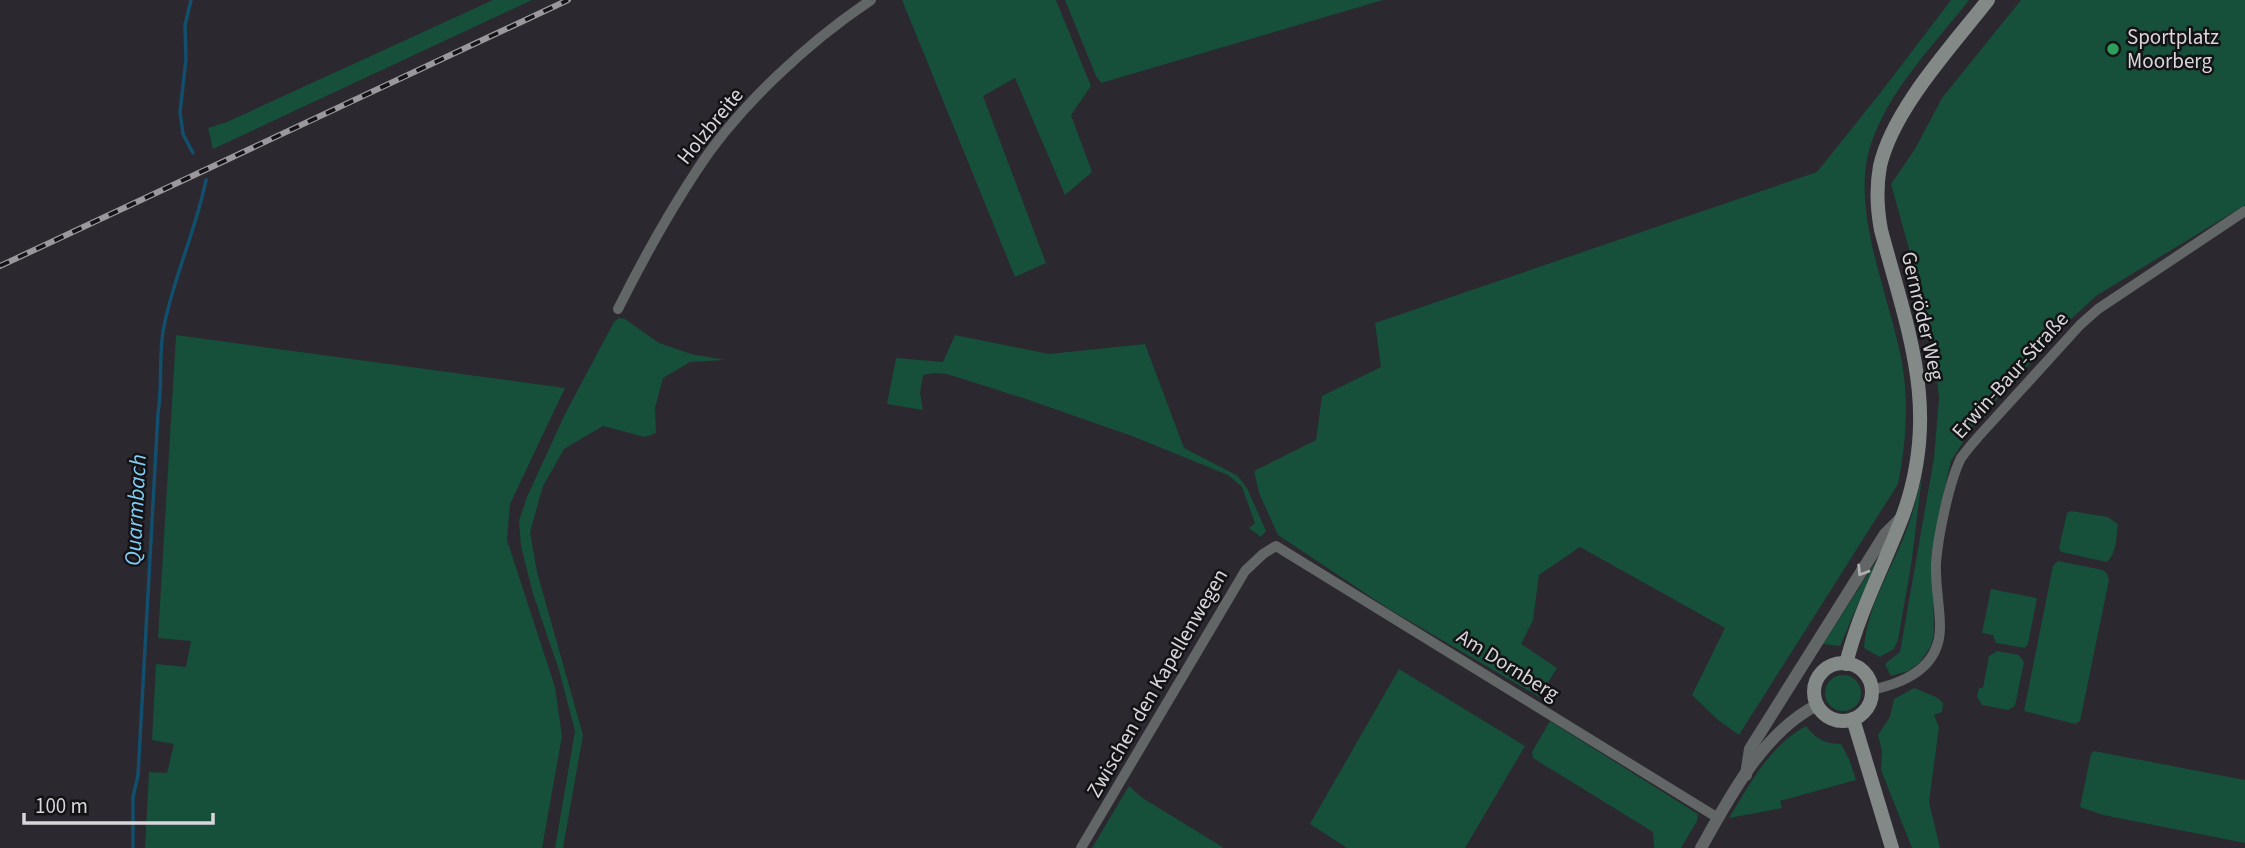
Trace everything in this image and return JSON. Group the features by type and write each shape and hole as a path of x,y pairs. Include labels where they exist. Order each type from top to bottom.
{"main road":[{"name":"Gernröder Weg","path":"1846,664 1865,602 1902,516 1918,458 1921,401 1915,358 1881,230 1877,187 1880,167 1886,148 1911,101 1988,0"},
{"path":"1846,664 1865,674 1871,690 1868,706 1861,714 1853,719 1833,719 1825,715 1817,705 1814,690 1821,674 1832,666 1846,664"},
{"path":"1853,719 1892,848"}],"street":[{"name":"Holzbreite","path":"618,309 638,268 698,169 741,113 808,47 871,0"},
{"name":"Erwin-Baur-Straße","path":"1871,690 1898,684 1912,677 1923,668 1935,650 1940,630 1936,583 1940,541 1954,477 1962,457 2080,325 2098,309 2245,211"},
{"path":"1746,775 1751,749 1760,734 1885,534 1902,516"},
{"name":"Am Dornberg","path":"1276,546 1718,818"},
{"name":"Zwischen den Kapellenwegen","path":"1081,848 1245,571 1276,546"},
{"path":"1700,848 1768,744 1790,722 1817,705"}],"green space":[{"path":"493,0 532,0 213,149 208,128 227,122"},
{"path":"902,0 1056,0 1091,86 1071,115 1092,172 1065,195 1015,78 983,96 1046,263 1015,277"},
{"path":"1065,0 1383,0 1101,83"},
{"path":"1951,0 1969,0 1889,105 1871,144 1866,169 1868,224 1904,377 1906,423 1898,484 1739,735 1718,720 1692,695 1725,628 1580,547 1539,575 1533,620 1521,644 1557,668 1539,697 1389,609 1278,535 1259,493 1254,471 1316,440 1322,396 1381,367 1375,323 1817,172"},
{"path":"2021,0 2245,0 2245,205 2096,296 2068,322 1975,423 1951,461 1938,517 1932,561 1934,633 1931,646 1920,662 1908,671 1891,676 1885,664 1900,652 1934,458 1939,399 1934,339 1891,184 1915,149 1942,98"},
{"path":"619,318 625,319 659,343 691,354 725,360 690,362 663,378 655,408 656,433 645,437 603,426 564,449 543,486 530,532 537,572 583,735 563,848 555,848 575,731 559,670 533,594 521,546 519,521 527,497 565,414 614,322"},
{"path":"176,335 565,388 510,504 507,540 555,687 562,736 542,848 145,848 149,772 167,773 174,744 152,740 156,664 186,667 191,641 158,638"},
{"path":"955,335 1049,354 1145,344 1184,448 1238,476 1247,488 1266,531 1261,537 1249,528 1255,523 1242,487 1228,475 1132,436 1023,398 947,374 934,373 923,375 920,393 923,410 887,404 896,358 943,362"},
{"path":"1922,476 1912,559 1898,640 1894,649 1880,657 1864,648 1869,620 1909,524"},
{"path":"2071,511 2108,517 2118,524 2114,549 2107,562 2061,552 2059,548 2067,513"},
{"path":"1877,560 1840,646 1823,644"},
{"path":"2058,561 2103,570 2109,580 2080,721 2075,724 2024,711 2053,566"},
{"path":"1991,589 2037,598 2025,648 1996,643 1993,635 1982,633"},
{"path":"1997,651 2019,655 2024,662 2015,706 2008,710 1982,705 1977,697 1979,688 1983,688 1989,656"},
{"path":"1399,669 1525,746 1465,848 1347,848 1310,824"},
{"path":"1843,675 1855,681 1861,693 1855,705 1843,711 1831,705 1825,693 1831,681"},
{"path":"1914,688 1936,697 1943,703 1942,712 1934,715 1939,727 1929,802 1940,848 1912,848 1881,770 1882,752 1878,735 1890,717 1894,699"},
{"path":"1550,721 1698,814 1697,821 1681,848 1654,848 1653,832 1533,758 1532,752"},
{"path":"1806,726 1821,740 1841,744 1856,780 1780,801 1782,808 1729,818 1771,755 1793,734"},
{"path":"2094,751 2245,780 2245,843 2103,815 2080,807 2091,754"},
{"path":"1129,786 1141,797 1224,848 1092,848"}],"waterway":[{"name":"Quarmbach","path":"191,0 185,25 186,59 180,112 183,134 193,153"},
{"name":"Quarmbach","path":"133,848 133,797 138,775 162,337 173,289 197,217 206,180"}],"railway":[{"path":"0,266 568,0"}],"place":[{"name":"Sportplatz Moorberg","path":"2113,49"}]}
